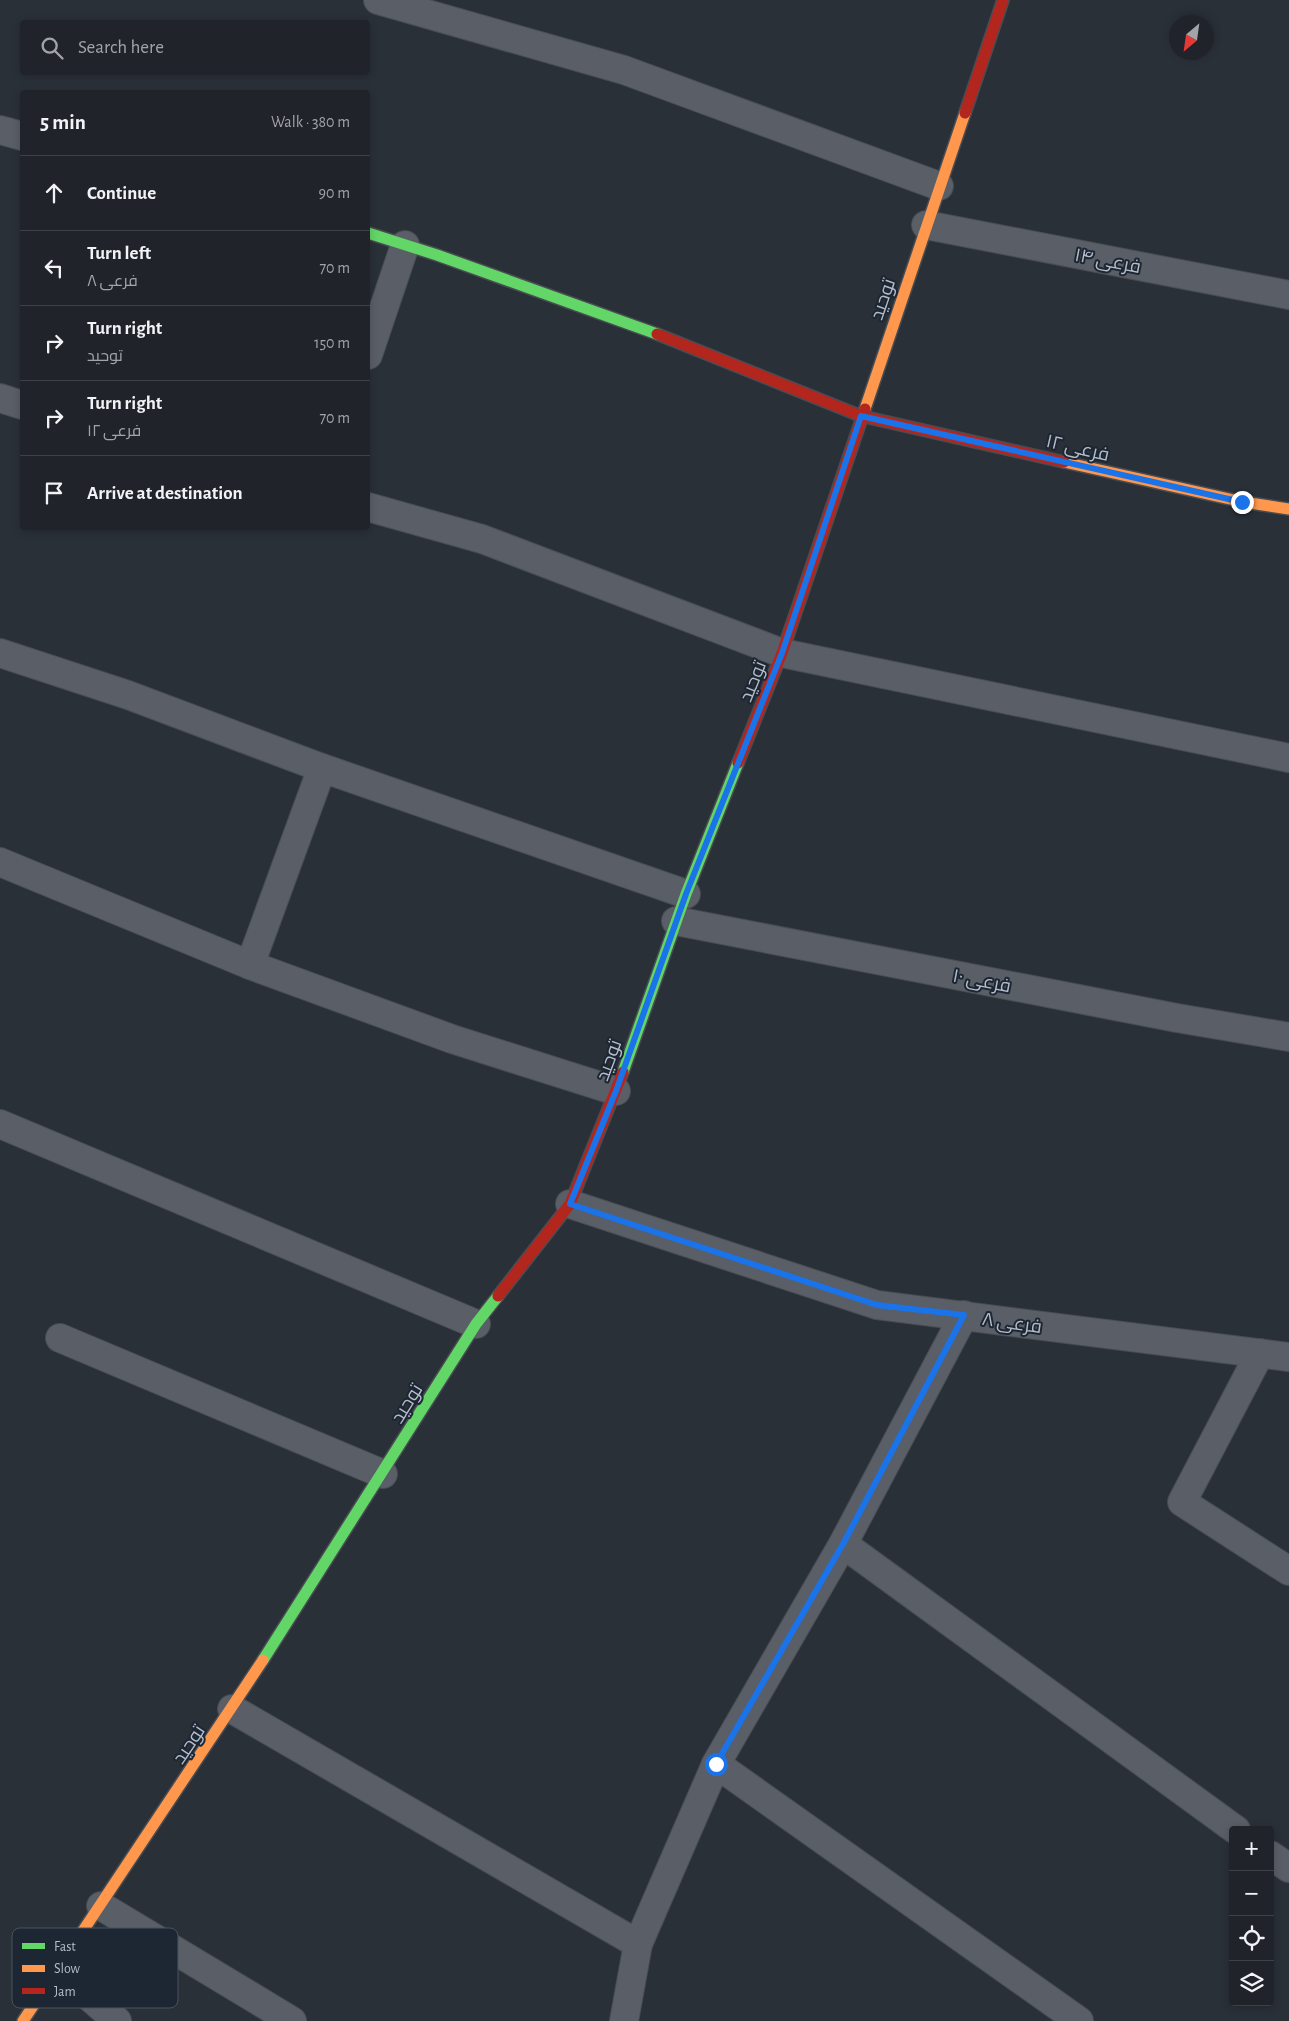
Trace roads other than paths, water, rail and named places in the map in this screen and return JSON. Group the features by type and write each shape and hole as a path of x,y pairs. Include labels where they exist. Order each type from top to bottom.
{"street":[{"path":"378,0 624,70 939,186"},
{"name":"توحید","path":"87,1928 232,1709 383,1474 476,1324 570,1204 616,1091 686,894 782,653 1003,0"},
{"path":"0,130 20,135"},
{"name":"فرعی ۱۴","path":"926,226 1289,295"},
{"name":"فرعی ۱۲","path":"370,234 700,350 861,416 1242,502 1289,509"},
{"path":"370,349 405,245"},
{"path":"0,398 20,404"},
{"path":"370,508 482,539 782,653 1289,758"},
{"path":"0,653 128,695 322,768 686,894"},
{"path":"250,965 322,768"},
{"path":"0,862 250,965 452,1039 616,1091"},
{"name":"فرعی ۱۰","path":"676,921 1177,1018 1289,1036"},
{"path":"0,1124 476,1324"},
{"name":"فرعی ۸","path":"570,1204 877,1305 1289,1357"},
{"path":"624,2021 638,1944 716,1764 843,1544 964,1315"},
{"path":"60,1338 383,1474"},
{"path":"1260,1353 1182,1502 1289,1571"},
{"path":"843,1544 1231,1826"},
{"path":"232,1709 638,1944"},
{"path":"716,1764 1079,2021"},
{"path":"1274,1858 1289,1868"},
{"path":"101,1906 138,1928"},
{"path":"178,1952 292,2021"},
{"name":"توحید","path":"24,2021 33,2008"},
{"path":"103,2008 118,2021"}]}
